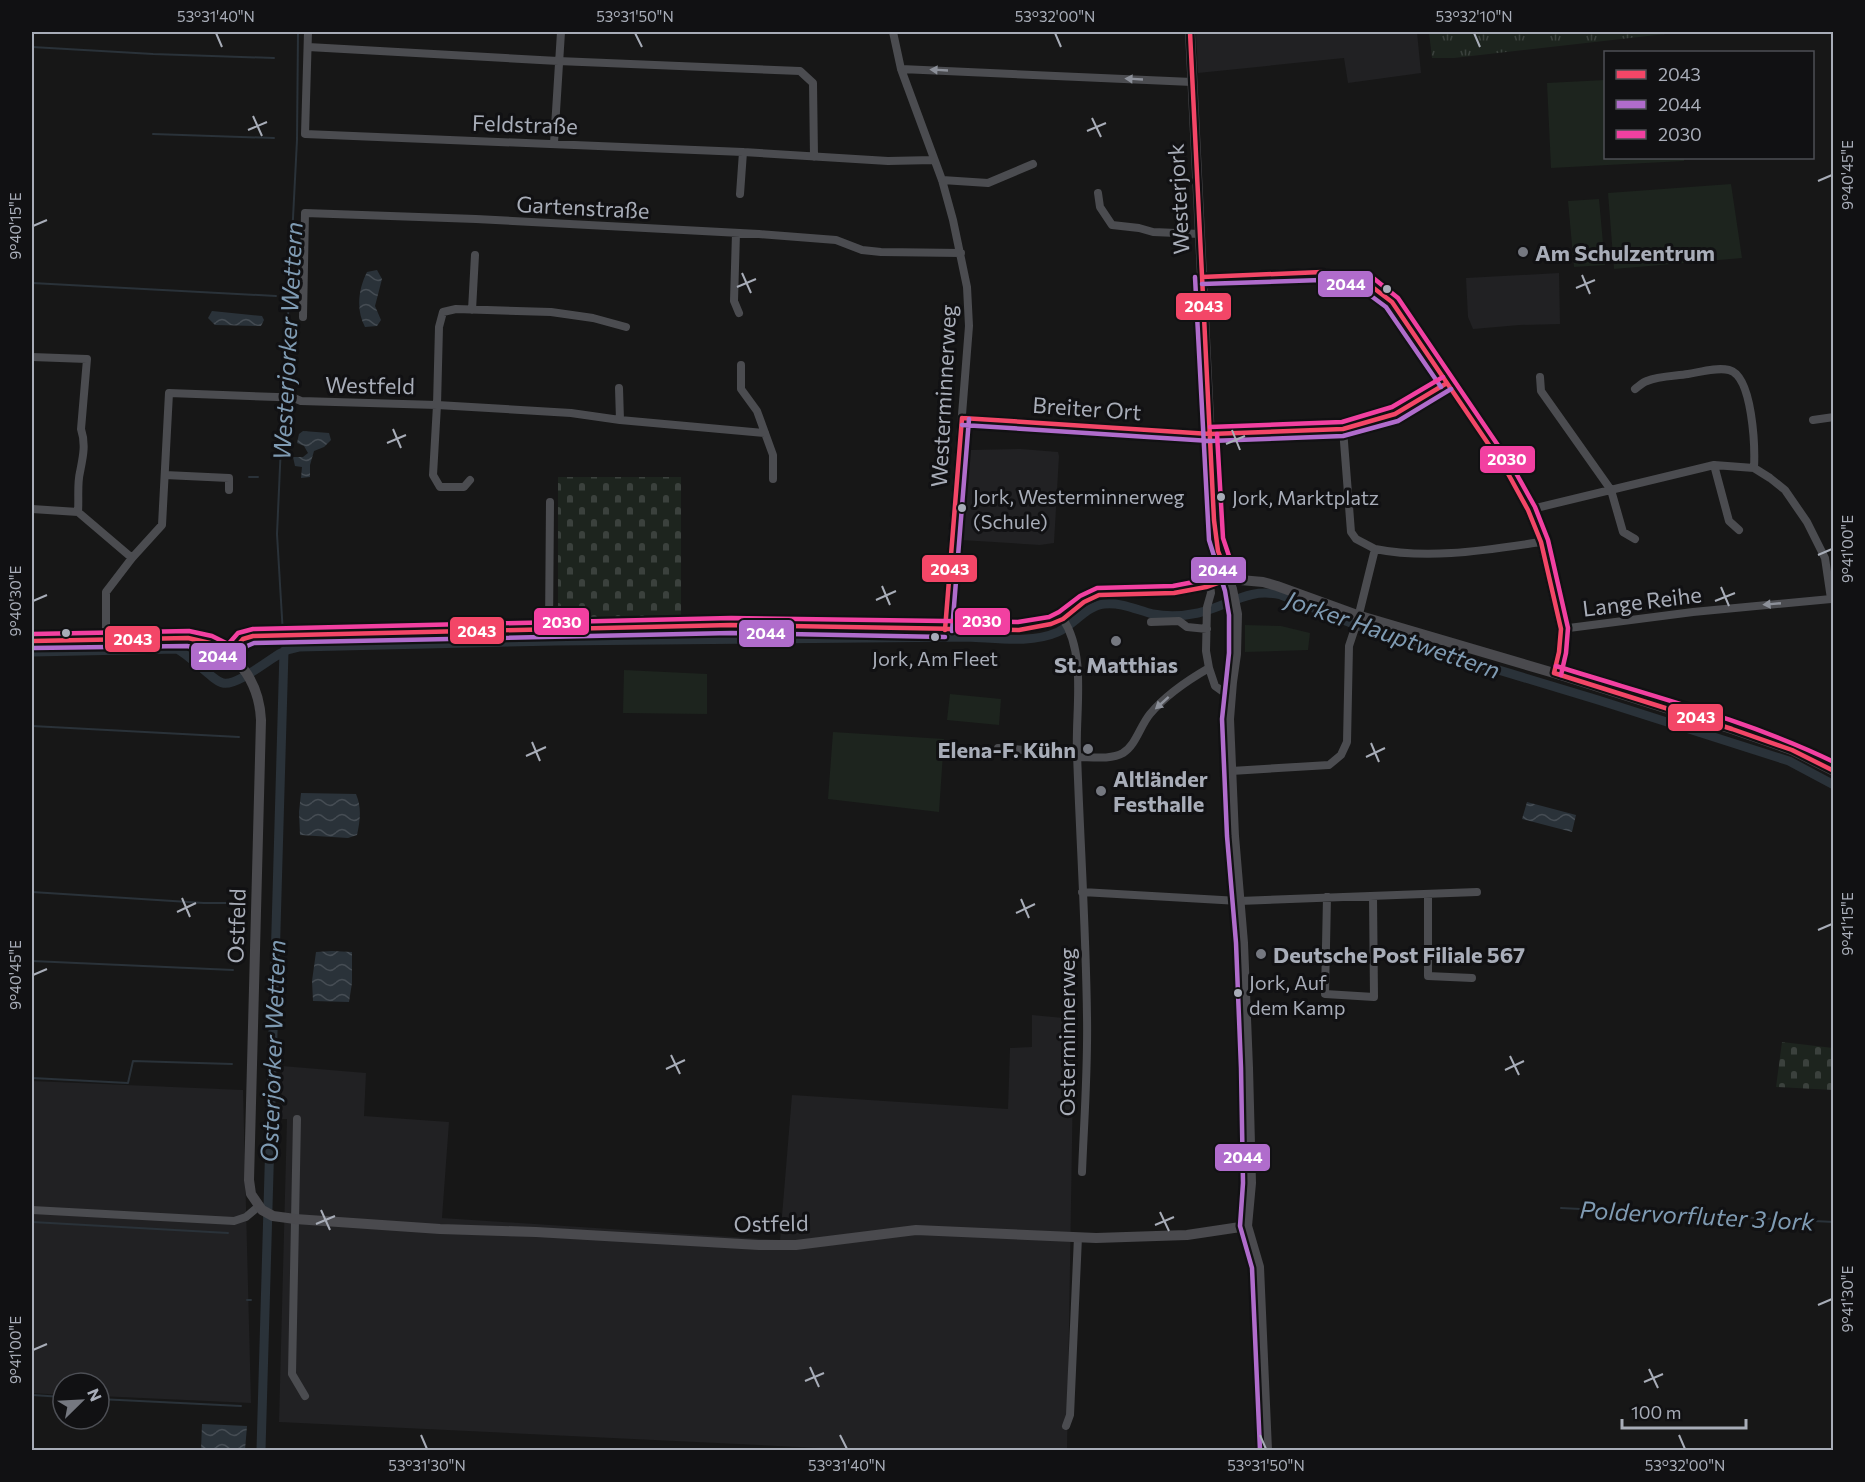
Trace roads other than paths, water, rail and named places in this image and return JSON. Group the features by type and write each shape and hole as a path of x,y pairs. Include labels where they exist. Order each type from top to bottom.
{"street":[{"path":"308,32 308,46 558,62 800,71 813,82 814,157"},
{"path":"554,143 561,32"},
{"name":"Westerminnerweg","path":"892,32 901,69 942,180 961,253 967,287 969,326 945,630"},
{"name":"Westerjork","path":"1190,32 1216,540 1235,600 1238,623 1229,719 1243,943 1251,1183 1247,1226"},
{"name":"Feldstraße","path":"308,46 305,134 554,143 888,161 934,160"},
{"path":"901,69 1192,82"},
{"path":"740,194 743,152"},
{"path":"942,180 988,183 1033,164"},
{"path":"1098,193 1100,207 1112,225 1153,232 1200,234"},
{"name":"Gartenstraße","path":"303,317 305,213 476,219 736,233 836,240 862,250 881,252 961,253"},
{"path":"736,233 734,301 739,313"},
{"path":"472,310 475,255"},
{"path":"1202,277 1322,272 1354,278 1367,284 1392,302 1506,470 1528,510 1540,543 1561,629 1554,673"},
{"path":"470,480 464,487 440,487 433,475 439,327 443,312 456,309 551,312 593,318 626,327"},
{"path":"32,357 87,358 81,429 85,439 83,465 80,472 78,512"},
{"path":"741,365 741,389 757,411 773,455 773,479"},
{"path":"1528,510 1714,465 1754,468 1755,448 1752,420 1746,394 1738,375 1729,370 1716,370 1646,381 1635,389"},
{"path":"1540,377 1541,391 1611,490 1623,532 1635,539"},
{"name":"Breiter Ort","path":"962,418 1210,434 1343,429 1395,414 1447,383"},
{"path":"619,388 620,420"},
{"name":"Westfeld","path":"106,640 106,592 132,558 162,525 169,393 571,413 620,420 765,433"},
{"path":"1813,420 1833,417"},
{"path":"1343,429 1352,532 1356,539 1375,549 1389,552 1456,554 1540,543"},
{"path":"1714,465 1729,521 1739,530"},
{"name":"Lange Reihe","path":"1561,629 1693,612 1831,599 1829,558 1785,490 1754,468"},
{"path":"165,476 230,478 229,490"},
{"path":"549,630 550,502"},
{"path":"32,509 78,512 132,558"},
{"path":"1231,771 1329,765 1341,755 1347,742 1348,652 1375,549"},
{"path":"32,641 188,638 210,643 230,654 243,639 253,636 731,625 1019,630 1038,628 1064,620 1084,602 1099,595 1174,593 1229,579 1263,582 1356,622 1554,673 1732,729 1792,750 1833,771"},
{"path":"1210,585 1206,651 1209,668 1215,686 1222,691 1231,692"},
{"name":"Osterminnerweg","path":"1064,620 1069,631 1079,679 1077,756 1088,1016 1082,1172"},
{"path":"1151,622 1179,621 1187,627 1207,629"},
{"name":"Ostfeld","path":"230,654 252,682 258,696 261,720 249,1165 250,1189 260,1208 275,1217 440,1229 536,1232 759,1245 796,1245 916,1230 1078,1237 1173,1236 1247,1226"},
{"path":"998,748 1077,756 1114,757 1129,748 1150,713 1191,679 1209,668"},
{"path":"1082,892 1239,901 1477,892"},
{"path":"1428,894 1428,976 1472,978"},
{"path":"1327,897 1325,994 1374,997 1373,897"},
{"path":"297,1119 292,1374 305,1396"},
{"path":"32,1210 234,1221 260,1208"},
{"path":"1247,1226 1260,1267 1268,1450"},
{"path":"1066,1426 1070,1415 1078,1237"}],"water":[{"path":"377,270 382,279 375,306 381,320 377,326 365,327 360,314 360,293 367,272"},
{"path":"212,311 262,316 264,320 261,326 215,325 208,318"},
{"path":"303,431 329,433 331,440 324,447 314,451 310,465 310,477 301,478 302,467 295,466 293,457 303,457 308,453 304,446 297,443 299,434"},
{"path":"301,793 356,794 360,814 357,835 348,838 300,835"},
{"path":"1527,802 1576,815 1572,832 1522,819"},
{"path":"316,952 352,952 352,983 349,1002 313,1001 312,981"},
{"path":"202,1424 247,1426 245,1450 201,1450"}],"waterway":[{"name":"Westerjorker Wettern","path":"284,394 297,140 298,32"},
{"path":"32,47 274,58"},
{"path":"153,134 274,138"},
{"path":"32,283 276,296"},
{"name":"Westerjorker Wettern","path":"283,400 277,534 284,651"},
{"path":"249,477 258,477"},
{"name":"Jorker Hauptwettern","path":"32,652 177,649 219,681 229,683 244,677 281,653 299,647 556,641 968,637 1025,639 1048,636 1058,632 1098,605 1123,605 1153,614 1170,616 1198,613 1248,595 1269,593 1281,595 1376,633 1789,761 1834,785"},
{"name":"Osterjorker Wettern","path":"261,1450 284,651"},
{"path":"32,726 239,737"},
{"path":"32,892 236,903"},
{"path":"32,961 233,970"},
{"path":"32,1078 128,1083 133,1061 232,1064"},
{"name":"Poldervorfluter 3 Jork","path":"1561,1208 1834,1222"},
{"path":"32,1222 228,1233"},
{"path":"32,1395 51,1396"},
{"path":"111,1400 241,1406"}],"place":[{"name":"Am Schulzentrum","path":"1523,252"},
{"name":"Jork, Marktplatz","path":"1221,497"},
{"name":"Jork, Westerminnerweg (Schule)","path":"962,508"},
{"name":"Jork, Am Fleet","path":"935,637"},
{"name":"St. Matthias","path":"1116,641"},
{"name":"Elena-F. Kühn","path":"1088,749"},
{"name":"Altländer Festhalle","path":"1101,791"},
{"name":"Deutsche Post Filiale 567","path":"1261,954"},
{"name":"Jork, Auf dem Kamp","path":"1238,993"}]}
